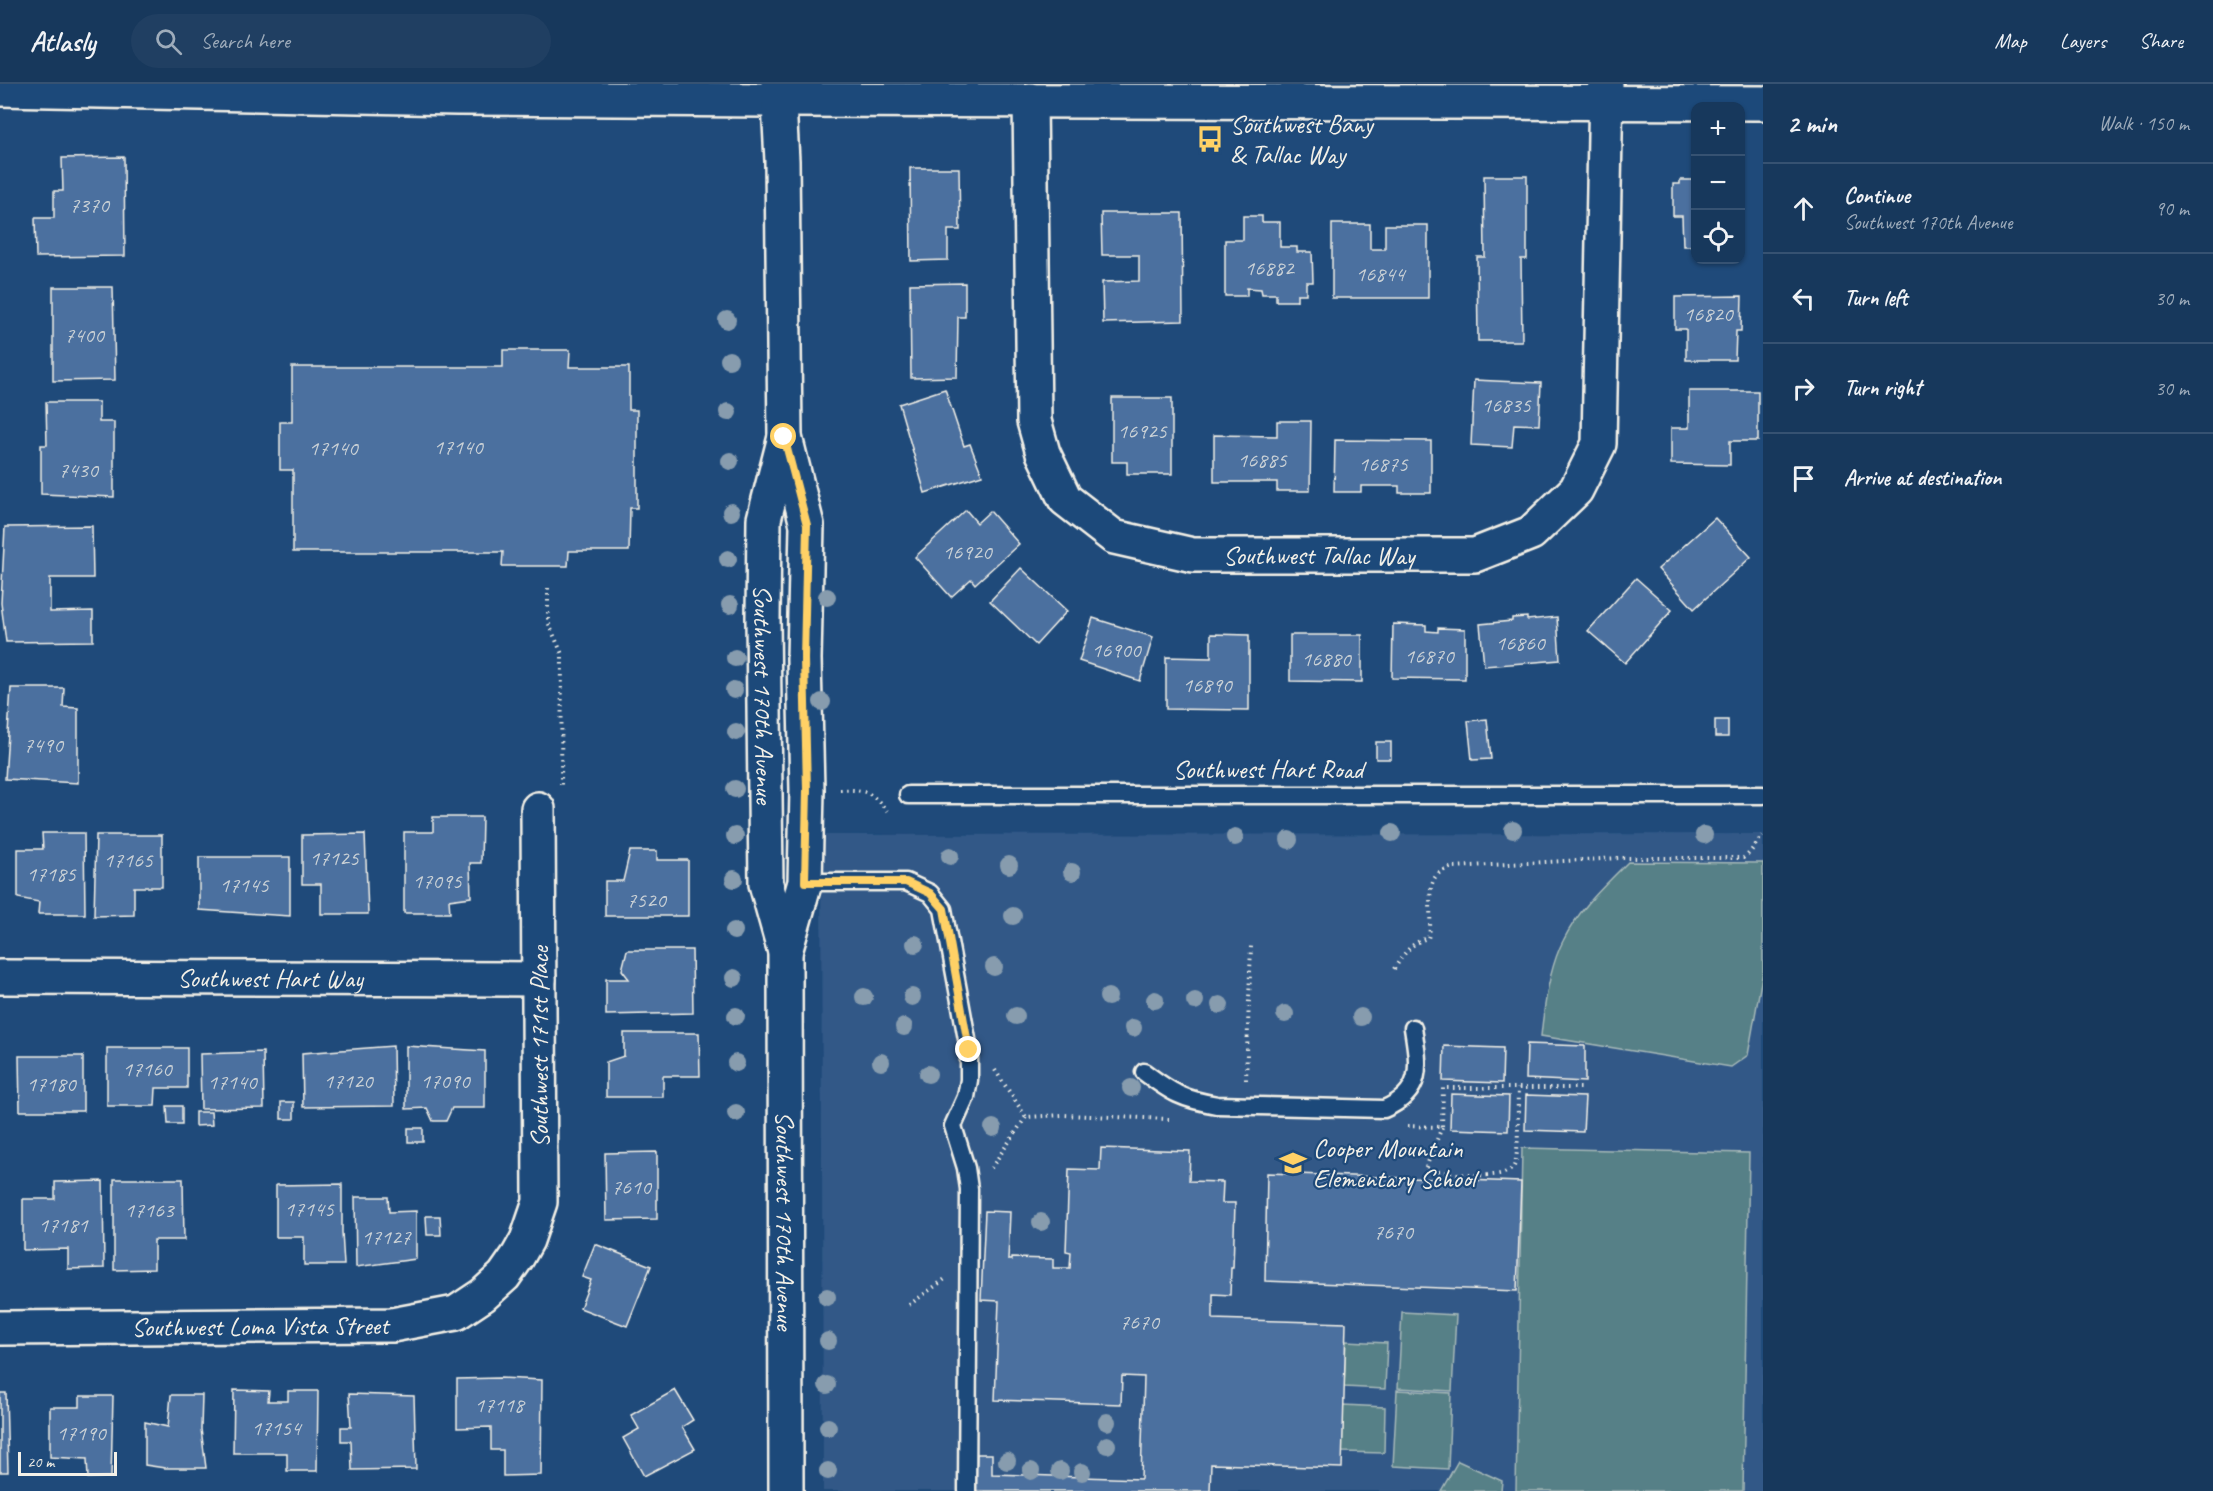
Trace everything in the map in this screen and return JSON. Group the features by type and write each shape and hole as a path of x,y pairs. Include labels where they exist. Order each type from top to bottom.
{"street":[{"path":"0,89 218,89 457,98 778,92 1030,100 1606,93 1763,103"},
{"name":"Southwest 170th Avenue","path":"778,92 782,161 784,437 764,519 762,618 766,884 784,952 786,1491"},
{"name":"Southwest Tallac Way","path":"1030,100 1034,421 1043,453 1065,499 1114,537 1193,555 1475,555 1531,533 1576,490 1599,444 1606,93"},
{"name":"Southwest 170th Avenue","path":"784,437 807,525 804,659 807,790 805,882 784,952"},
{"name":"Southwest 171st Place","path":"504,1276 527,1240 540,1202 539,979 550,803"},
{"name":"Southwest Hart Way","path":"0,977 539,979"},
{"name":"Southwest Loma Vista Street","path":"0,1328 392,1325 456,1313 483,1295 504,1276"}],"lane":[{"name":"Southwest Hart Road","path":"908,795 1763,795"},
{"path":"805,882 906,882 930,893 944,909 969,1050 969,1080 966,1097 953,1126 966,1168 969,1189 967,1491"},
{"path":"1144,1072 1171,1091 1190,1100 1217,1104 1384,1109 1398,1103 1408,1095 1415,1080 1416,1050 1413,1028"}],"path":[{"path":"548,588 548,622 562,654 550,803"},
{"path":"807,790 858,789 872,794 892,817 903,819 909,813 908,795"},
{"path":"1394,969 1406,949 1416,941 1428,938 1431,929 1431,884 1438,874 1453,867 1609,859 1743,858 1763,836"},
{"path":"1244,1105 1251,946"},
{"path":"1442,1127 1425,1170 1491,1176 1505,1174 1514,1166 1518,1088"},
{"path":"987,1175 1026,1117"}],"shaded area":[{"name":"Cooper Mountain Elementary School","path":"1763,834 1763,1491 823,1491 821,835"}],"green space":[{"path":"1628,862 1763,863 1763,971 1748,1055 1731,1067 1541,1036 1551,975 1563,941 1584,909"},
{"path":"1522,1148 1749,1153 1743,1491 1516,1491"},
{"path":"1402,1312 1456,1315 1452,1391 1398,1388"},
{"path":"1346,1341 1387,1343 1385,1389 1344,1387"},
{"path":"1397,1390 1451,1393 1448,1469 1393,1466"},
{"path":"1343,1405 1385,1407 1384,1453 1342,1452"},
{"path":"1458,1461 1502,1481 1501,1491 1441,1491"}],"building":[{"path":"124,157 125,256 36,257 35,218 54,218 54,191 63,191 62,158"},
{"path":"910,168 959,168 960,230 948,230 948,260 911,261"},
{"path":"1484,176 1527,176 1527,259 1521,259 1522,341 1478,341 1477,257 1485,257"},
{"path":"1680,180 1691,180 1691,246 1683,246 1682,216 1673,216 1673,184 1680,184"},
{"path":"1101,213 1182,213 1183,321 1103,323 1102,282 1139,281 1139,255 1102,255"},
{"path":"1243,216 1262,216 1262,222 1280,222 1280,247 1297,247 1297,252 1312,252 1313,282 1306,282 1306,294 1297,294 1297,301 1276,301 1276,294 1262,294 1261,289 1247,288 1247,296 1225,296 1225,240 1243,240"},
{"path":"1332,224 1370,224 1370,249 1385,249 1385,225 1428,225 1428,298 1332,298"},
{"path":"965,283 965,317 958,317 957,377 911,378 910,284"},
{"path":"53,287 113,287 115,380 53,381"},
{"path":"1742,296 1741,331 1736,331 1735,360 1686,360 1686,329 1675,329 1675,297"},
{"path":"503,350 570,350 569,367 629,367 629,410 637,410 637,508 630,508 629,551 569,551 568,566 502,566 503,552 293,552 293,470 280,470 280,422 292,422 292,367 503,367"},
{"path":"1474,380 1541,383 1539,425 1514,424 1512,447 1471,445"},
{"path":"945,389 964,446 970,444 982,475 925,493 899,404"},
{"path":"1689,391 1758,391 1758,441 1730,441 1730,465 1671,464 1671,428 1689,428"},
{"path":"1112,398 1172,398 1172,474 1127,474 1127,462 1112,462"},
{"path":"46,402 99,402 99,422 114,422 114,497 41,494 41,445 47,445"},
{"path":"1277,421 1311,421 1310,491 1277,491 1277,482 1214,482 1214,435 1277,436"},
{"path":"1335,440 1431,441 1431,493 1399,493 1399,486 1361,486 1361,492 1334,492"},
{"path":"966,510 977,523 990,511 1019,544 975,584 971,579 951,597 915,557"},
{"path":"1715,518 1751,557 1694,609 1658,569"},
{"path":"92,526 93,578 50,578 50,612 93,611 93,641 6,642 1,603 5,527"},
{"path":"1021,568 1067,611 1036,645 990,601"},
{"path":"1636,578 1672,610 1625,663 1588,631"},
{"path":"1527,617 1527,620 1557,617 1560,660 1484,666 1480,624"},
{"path":"1093,618 1153,637 1140,681 1079,661"},
{"path":"1393,624 1426,625 1426,631 1438,632 1438,628 1465,629 1465,679 1392,678"},
{"path":"1211,634 1249,635 1249,710 1166,709 1166,657 1211,658"},
{"path":"1290,635 1362,635 1362,682 1290,681"},
{"path":"11,688 64,688 63,707 78,708 78,783 5,779"},
{"path":"1487,719 1491,759 1472,760 1468,721"},
{"path":"1715,720 1728,720 1728,737 1715,737"},
{"path":"1376,742 1391,742 1391,759 1376,759"},
{"path":"433,817 482,817 481,863 470,863 471,897 449,900 450,913 404,913 404,832 433,832"},
{"path":"42,833 84,833 85,914 38,914 39,902 18,898 18,849 43,849"},
{"path":"365,834 368,914 321,914 321,884 302,884 302,835"},
{"path":"96,835 162,835 162,887 134,887 134,915 94,916"},
{"path":"630,851 657,851 657,860 688,860 688,916 605,916 605,881 623,881"},
{"path":"199,857 290,857 290,916 199,910"},
{"path":"627,950 692,950 693,1013 606,1015 606,979 629,979 622,970"},
{"path":"624,1033 699,1033 700,1076 663,1076 663,1097 606,1097 606,1062 624,1056"},
{"path":"1527,1044 1585,1046 1585,1082 1526,1079"},
{"path":"393,1046 394,1106 303,1107 302,1053"},
{"path":"406,1046 485,1051 485,1108 452,1108 446,1121 433,1121 427,1108 406,1109"},
{"path":"1444,1046 1503,1048 1502,1083 1443,1081"},
{"path":"107,1048 187,1048 187,1088 156,1088 155,1106 107,1106"},
{"path":"263,1052 264,1108 201,1109 200,1054"},
{"path":"19,1056 83,1056 83,1111 20,1111"},
{"path":"1451,1094 1509,1096 1508,1131 1450,1129"},
{"path":"1526,1095 1585,1097 1583,1132 1525,1130"},
{"path":"281,1102 294,1102 294,1119 281,1119"},
{"path":"167,1106 182,1106 182,1124 168,1124"},
{"path":"195,1112 211,1112 212,1125 195,1126"},
{"path":"408,1128 423,1128 423,1142 408,1142"},
{"path":"1101,1148 1190,1151 1189,1181 1223,1182 1222,1203 1235,1203 1233,1268 1231,1268 1230,1295 1213,1294 1213,1319 1346,1323 1342,1468 1211,1464 1210,1491 975,1491 977,1454 992,1454 992,1474 1141,1479 1144,1377 1122,1376 1121,1404 995,1400 999,1301 981,1300 985,1211 1010,1212 1008,1260 1012,1258 1053,1259 1053,1268 1070,1268 1071,1252 1066,1251 1069,1169 1100,1170"},
{"path":"657,1152 657,1219 606,1220 605,1153"},
{"path":"1267,1173 1521,1182 1517,1291 1265,1281"},
{"path":"114,1179 183,1179 184,1240 154,1240 154,1269 114,1270"},
{"path":"103,1181 104,1268 68,1269 68,1249 23,1250 23,1199 55,1199 55,1182"},
{"path":"342,1184 344,1265 304,1265 304,1237 276,1237 276,1185"},
{"path":"355,1197 388,1197 389,1212 416,1211 416,1259 356,1267"},
{"path":"426,1216 440,1216 441,1235 427,1235"},
{"path":"595,1244 651,1266 627,1326 580,1308 591,1280 582,1277"},
{"path":"457,1379 542,1380 541,1475 503,1476 503,1450 491,1450 491,1427 457,1428"},
{"path":"234,1390 269,1391 268,1401 288,1401 288,1391 318,1391 317,1471 287,1471 287,1453 233,1453"},
{"path":"675,1390 693,1420 682,1427 695,1449 644,1476 623,1438 639,1429 631,1415"},
{"path":"0,1393 6,1393 8,1472 0,1472"},
{"path":"349,1394 414,1396 416,1469 352,1470 351,1441 341,1441 341,1427 351,1427"},
{"path":"171,1395 202,1395 201,1429 206,1468 165,1468 145,1465 145,1422 168,1427"},
{"path":"80,1396 113,1396 111,1477 88,1478 87,1459 50,1457 50,1407 80,1407"}],"place":[{"name":"Southwest Bany & Tallac Way","path":"1210,139"},
{"name":"Cooper Mountain Elementary School","path":"1293,1163"}],"route":[{"path":"784,437 807,525 804,659 807,790 805,882 906,882 930,893 944,909 969,1050"}]}
